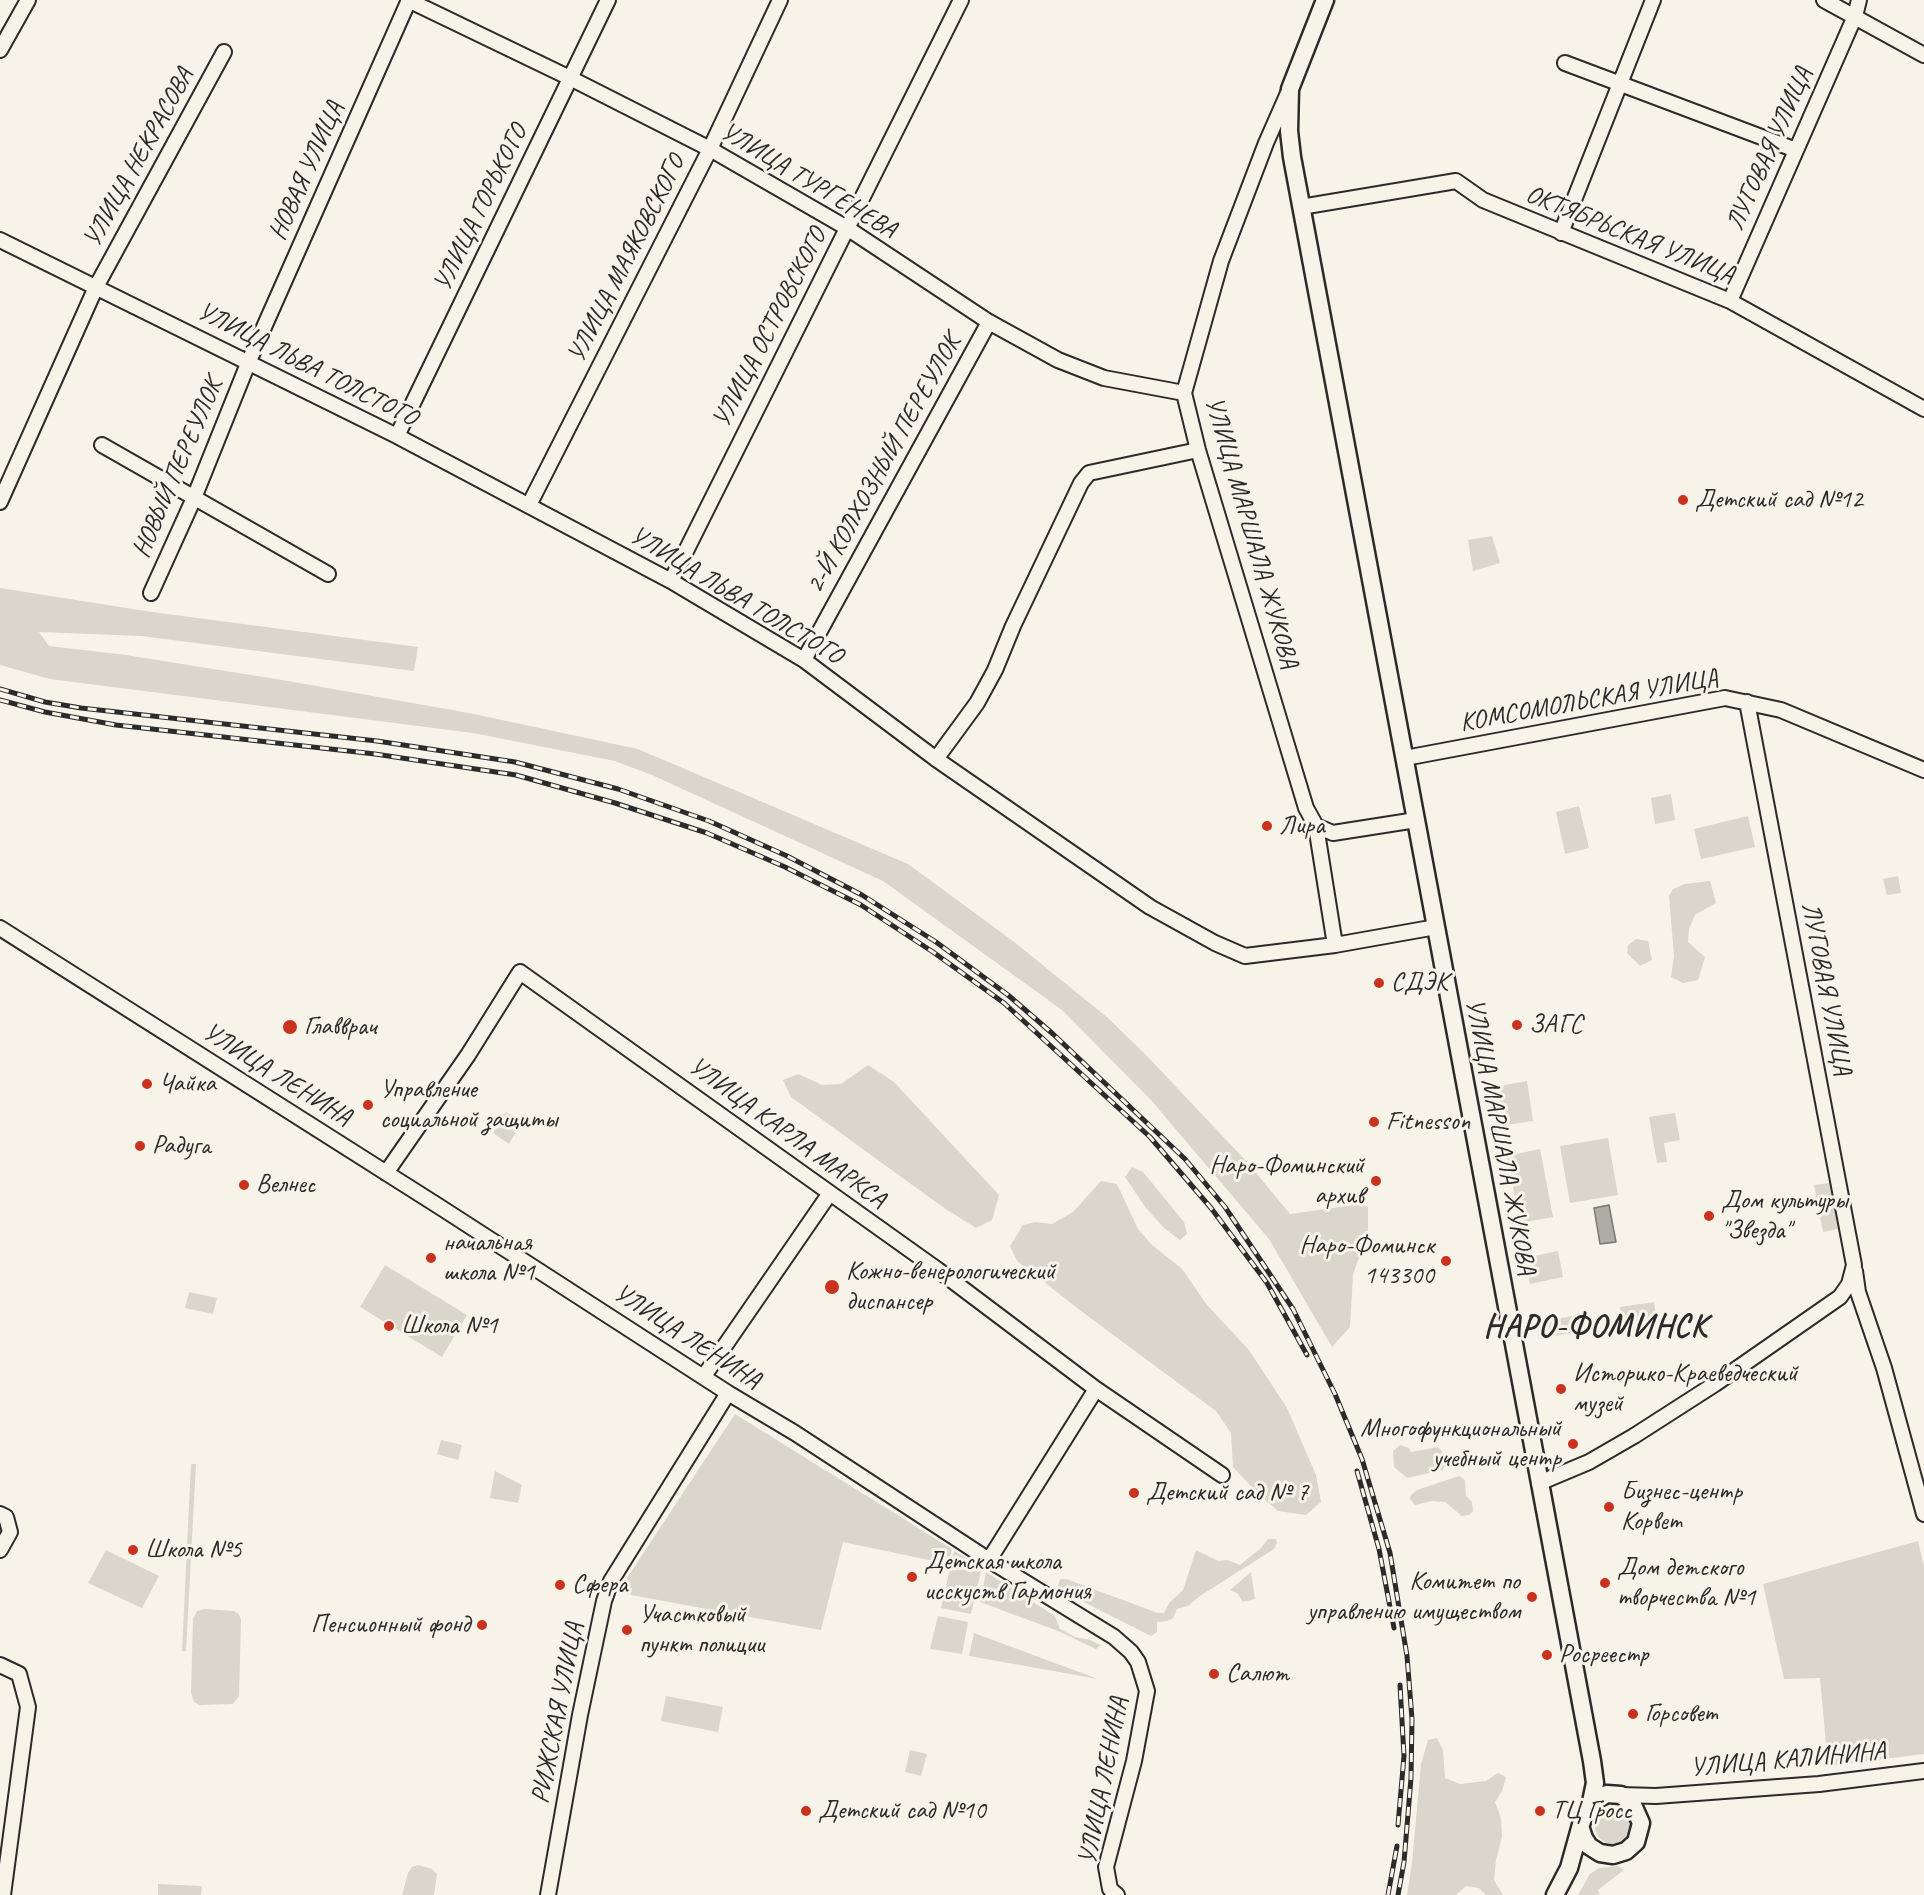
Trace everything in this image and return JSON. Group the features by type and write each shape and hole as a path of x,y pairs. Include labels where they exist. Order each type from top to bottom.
{"main road":[{"name":"УЛИЦА МАРШАЛА ЖУКОВА","path":"1325,0 1290,89 1289,131 1301,207 1595,1783 1591,1802"},
{"path":"1581,1829 1589,1846 1600,1853 1613,1855 1626,1851 1636,1842 1641,1830 1640,1816 1633,1805 1595,1783"},
{"path":"1555,1895 1569,1868 1582,1821 1591,1802 1603,1796 1618,1795"},
{"path":"1569,1868 1600,1853"}],"street":[{"path":"0,50 28,0"},
{"name":"УЛИЦА ТУРГЕНЕВА","path":"408,0 710,149 847,228 989,322 1058,360 1104,378 1184,393"},
{"name":"НОВАЯ УЛИЦА","path":"249,361 408,0"},
{"name":"УЛИЦА ГОРЬКОГО","path":"397,436 608,0"},
{"name":"УЛИЦА МАЯКОВСКОГО","path":"529,505 710,149 780,0"},
{"name":"УЛИЦА ОСТРОВСКОГО","path":"671,581 961,0"},
{"path":"1562,233 1653,0"},
{"path":"1824,0 1924,55"},
{"name":"ЛУГОВАЯ УЛИЦА","path":"1730,301 1855,16 1859,0"},
{"name":"УЛИЦА НЕКРАСОВА","path":"0,502 96,287 225,52"},
{"path":"1565,63 1796,150"},
{"name":"УЛИЦА МАРШАЛА ЖУКОВА","path":"1290,89 1266,143 1221,261 1184,393 1198,450 1306,808 1316,826 1335,945"},
{"name":"ОКТЯБРЬСКАЯ УЛИЦА","path":"1301,207 1456,181 1483,200 1730,301 1924,409"},
{"name":"УЛИЦА ЛЬВА ТОЛСТОГО","path":"0,240 397,436 671,581 804,660 936,759 1150,907 1215,943 1245,956 1335,945 1436,927"},
{"name":"2-Й КОЛХОЗНЫЙ ПЕРЕУЛОК","path":"804,660 989,322"},
{"name":"НОВЫЙ ПЕРЕУЛОК","path":"151,593 194,498 249,361"},
{"path":"102,445 328,574"},
{"path":"936,759 977,703 995,670 1013,626 1076,494 1089,473 1198,450"},
{"name":"КОМСОМОЛЬСКАЯ УЛИЦА","path":"1405,758 1725,698 1781,710 1924,770"},
{"name":"ЛУГОВАЯ УЛИЦА","path":"1539,1482 1589,1462 1634,1436 1840,1297 1849,1284 1854,1265 1747,702"},
{"path":"1316,826 1333,833 1416,820"},
{"name":"УЛИЦА ЛЕНИНА","path":"0,928 728,1393 795,1433 989,1560 1114,1637 1131,1652 1147,1691 1134,1761 1106,1867 1110,1888 1117,1895"},
{"name":"УЛИЦА КАРЛА МАРКСА","path":"386,1173 468,1055 520,972 938,1270 1096,1389 1222,1475"},
{"path":"704,1376 830,1193"},
{"path":"1854,1265 1858,1292 1884,1368 1924,1514"},
{"path":"989,1560 1096,1389"},
{"name":"РИЖСКАЯ УЛИЦА","path":"548,1895 581,1709 604,1601 611,1581 728,1393"},
{"path":"0,1514 6,1517 10,1532 0,1550"},
{"path":"0,1665 18,1674 28,1707 3,1895"},
{"name":"УЛИЦА КАЛИНИНА","path":"1618,1795 1656,1796 1819,1784 1924,1771"},
{"name":"УЛИЦА КАЛИНИНА","path":"1640,1816 1656,1796"}],"shaded area":[{"path":"1492,536 1500,563 1473,571 1468,540"},
{"path":"0,588 152,612 418,647 414,671 141,636 39,632 49,646 126,655 282,680 469,713 638,749 908,864 1013,941 1108,1018 1247,1162 1290,1214 1361,1204 1368,1207 1368,1231 1353,1275 1350,1327 1332,1347 1269,1239 1150,1099 1062,1010 883,881 652,775 615,761 473,733 50,679 0,665"},
{"path":"1671,794 1675,820 1655,824 1651,798"},
{"path":"1579,806 1589,848 1565,854 1556,812"},
{"path":"1748,816 1755,847 1701,859 1694,829"},
{"path":"1898,876 1901,893 1887,895 1883,879"},
{"path":"1710,881 1716,903 1695,915 1689,929 1688,942 1705,957 1698,980 1683,983 1671,977 1674,956 1669,896 1673,889 1685,884"},
{"path":"1636,939 1648,941 1652,960 1640,966 1627,953 1628,945"},
{"path":"868,1065 894,1082 999,1195 992,1220 976,1228 944,1208 791,1097 783,1080 798,1074 822,1085 841,1084"},
{"path":"1527,1081 1533,1121 1498,1126 1493,1095 1501,1094 1499,1086"},
{"path":"506,1112 522,1122 509,1144 493,1133"},
{"path":"1675,1113 1680,1140 1664,1143 1667,1162 1657,1163 1649,1117"},
{"path":"1608,1138 1618,1195 1570,1203 1560,1146"},
{"path":"1540,1149 1553,1217 1520,1223 1507,1156"},
{"path":"1132,1167 1143,1172 1184,1222 1187,1234 1180,1240 1164,1228 1146,1208 1125,1177"},
{"path":"1101,1181 1117,1184 1138,1229 1151,1244 1182,1269 1207,1305 1249,1350 1287,1408 1316,1475 1321,1502 1306,1515 1278,1511 1260,1496 1233,1467 1231,1433 1216,1411 1017,1261 1010,1246 1023,1225 1035,1222 1052,1224 1073,1212"},
{"path":"1829,1183 1838,1229 1823,1232 1814,1185"},
{"path":"1609,1205 1616,1242 1600,1244 1594,1208"},
{"path":"1558,1251 1563,1277 1530,1284 1525,1258"},
{"path":"385,1265 467,1315 442,1357 360,1307"},
{"path":"189,1292 217,1298 213,1314 185,1308"},
{"path":"1654,1302 1657,1324 1623,1329 1620,1307"},
{"path":"1572,1316 1575,1332 1539,1339 1536,1323"},
{"path":"735,1414 952,1549 948,1564 843,1542 821,1630 631,1595 627,1589 627,1578"},
{"path":"441,1440 462,1445 458,1460 437,1454"},
{"path":"1400,1445 1409,1448 1411,1452 1438,1447 1445,1455 1446,1463 1443,1470 1407,1478 1394,1467 1393,1451"},
{"path":"191,1464 196,1464 186,1651 182,1651"},
{"path":"495,1471 522,1485 518,1503 490,1498"},
{"path":"1459,1476 1465,1480 1466,1496 1472,1502 1473,1511 1469,1515 1462,1516 1445,1502 1432,1501 1415,1505 1410,1499 1417,1490"},
{"path":"1268,1539 1276,1539 1274,1549 1188,1606 1177,1609 1173,1618 1157,1622 1157,1632 1151,1636 1060,1590 1058,1586 1060,1579 1066,1579 1158,1613 1164,1613 1169,1603 1183,1590 1196,1550 1218,1561 1227,1560 1240,1565 1260,1549"},
{"path":"1918,1541 1924,1567 1924,1754 1828,1766 1820,1678 1784,1679 1763,1584"},
{"path":"106,1550 159,1576 142,1608 88,1583"},
{"path":"954,1551 982,1567 971,1614 941,1608"},
{"path":"986,1572 1055,1616 1060,1629 1075,1637 1101,1645 1096,1649 1058,1631 980,1602"},
{"path":"1251,1572 1255,1599 1243,1602 1237,1593 1230,1590"},
{"path":"204,1609 234,1611 239,1614 241,1620 239,1696 233,1704 200,1705 194,1702 191,1693 193,1619 197,1611"},
{"path":"938,1616 968,1622 962,1654 930,1649"},
{"path":"974,1633 1098,1679 969,1656"},
{"path":"666,1696 723,1707 718,1732 661,1721"},
{"path":"1437,1738 1443,1750 1445,1778 1460,1784 1486,1781 1498,1773 1506,1777 1502,1791 1495,1802 1501,1818 1502,1837 1494,1880 1503,1895 1486,1895 1479,1888 1466,1886 1456,1895 1407,1895 1421,1764 1428,1740"},
{"path":"910,1750 927,1754 921,1776 905,1772"},
{"path":"1613,1808 1625,1814 1631,1826 1625,1838 1613,1844 1601,1838 1595,1826 1601,1814"},
{"path":"418,1865 432,1869 437,1874 434,1895 402,1895 408,1873 412,1867"},
{"path":"1618,1866 1624,1870 1598,1890 1600,1895 1578,1895 1590,1874 1599,1868"},
{"path":"158,1884 202,1886 201,1895 158,1895"}],"railway":[{"path":"0,689 45,702 81,708 377,741 515,762 618,789 709,821 787,856 862,895 936,942 1008,995 1053,1034 1185,1159 1225,1207 1293,1309 1335,1394 1362,1459 1390,1553 1407,1656 1412,1719 1411,1778 1404,1862 1398,1895"},
{"path":"0,700 45,712 116,725 375,754 516,775 615,803 707,833 785,867 861,905 933,952 1004,1003 1150,1137 1211,1208 1267,1283 1307,1355"},
{"path":"1357,1471 1379,1549 1394,1628"},
{"path":"1398,1825 1404,1756 1400,1685"},
{"path":"1388,1895 1397,1846"}],"place":[{"name":"Детский сад №12","path":"1683,500"},
{"name":"Лира","path":"1267,826"},
{"name":"СДЭК","path":"1379,983"},
{"name":"ЗАГС","path":"1517,1025"},
{"name":"Главврач","path":"290,1027"},
{"name":"Чайка","path":"147,1084"},
{"name":"Управление социальной защиты","path":"368,1105"},
{"name":"Fitnesson","path":"1374,1122"},
{"name":"Радуга","path":"140,1146"},
{"name":"Наро-Фоминский архив","path":"1376,1181"},
{"name":"Велнес","path":"244,1185"},
{"name":"Дом культуры \"Звезда\"","path":"1709,1216"},
{"name":"начальная школа №1","path":"431,1258"},
{"name":"Наро-Фоминск 143300","path":"1446,1261"},
{"name":"Кожно-венерологический диспансер","path":"832,1287"},
{"name":"Школа №1","path":"389,1326"},
{"name":"Историко-Краеведческий музей","path":"1561,1389"},
{"name":"Многофункциональный учебный центр","path":"1573,1444"},
{"name":"Детский сад № 7","path":"1134,1493"},
{"name":"Бизнес-центр Корвет","path":"1609,1507"},
{"name":"Школа №5","path":"133,1550"},
{"name":"Детская школа исскуств Гармония","path":"912,1577"},
{"name":"Дом детского творчества №1","path":"1605,1583"},
{"name":"Сфера","path":"560,1585"},
{"name":"Комитет по управлению имуществом","path":"1532,1597"},
{"name":"Пенсионный фонд","path":"482,1625"},
{"name":"Участковый пункт полиции","path":"627,1630"},
{"name":"Росреестр","path":"1547,1655"},
{"name":"Салют","path":"1214,1674"},
{"name":"Горсовет","path":"1633,1714"},
{"name":"Детский сад №10","path":"806,1811"},
{"name":"ТЦ Гросс","path":"1540,1811"}],"district":[{"name":"НАРО-ФОМИНСК","path":"1596,1328"}]}
